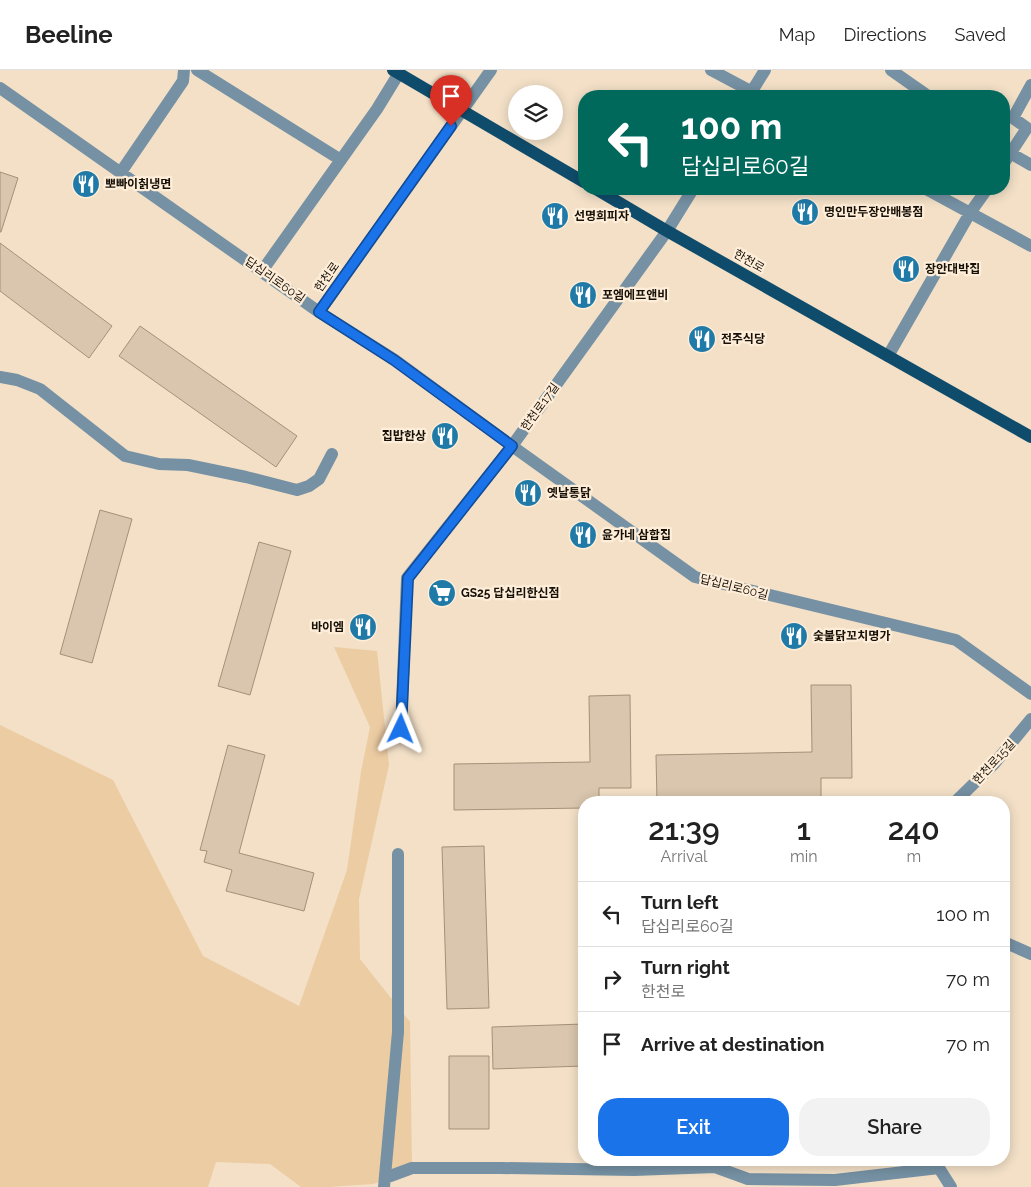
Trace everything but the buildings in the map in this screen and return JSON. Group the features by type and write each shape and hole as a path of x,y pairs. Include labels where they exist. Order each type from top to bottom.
{"main road":[{"path":"396,72 578,178"},
{"name":"한천로","path":"606,195 1031,437"}],"street":[{"path":"121,172 183,81 184,70"},
{"path":"197,70 341,160"},
{"name":"한천로","path":"319,312 491,70"},
{"path":"711,70 745,90"},
{"path":"756,90 765,70"},
{"path":"891,70 919,90"},
{"path":"262,271 377,109 396,72"},
{"path":"1010,151 1027,128 1013,118 1031,85"},
{"name":"답십리로60길","path":"0,88 319,312 394,360 695,577 956,640 1031,694"},
{"path":"1010,157 1031,165"},
{"name":"한천로17길","path":"401,729 408,578 512,446 667,231 689,195"},
{"path":"937,195 1031,246"},
{"path":"888,356 970,213 983,195"},
{"path":"0,378 17,380 40,389 126,456 158,464 188,465 297,490 309,486 319,479 332,454"},
{"name":"한천로15길","path":"960,796 994,764 1031,720"},
{"path":"385,1182 398,1032 398,854"},
{"path":"1010,945 1031,954"},
{"path":"385,1182 412,1168 634,1170 715,1167 748,1179 825,1180 939,1168 951,1187"}],"shaded area":[{"path":"334,647 377,651 389,765 359,899 360,959 410,1022 412,1168 403,1174 373,1184 328,1187 301,1187 270,1164 216,1162 208,1187 0,1187 0,725 113,780 203,956 299,1006 347,870 361,772 370,727"}],"place":[{"name":"뽀빠이칡냉면","path":"86,184"},
{"name":"명인만두장안배봉점","path":"805,212"},
{"name":"선명희피자","path":"555,216"},
{"name":"장안대박집","path":"906,269"},
{"name":"포엠에프앤비","path":"583,295"},
{"name":"전주식당","path":"702,339"},
{"name":"집밥한상","path":"445,436"},
{"name":"옛날통닭","path":"528,493"},
{"name":"윤가네 삼합집","path":"583,535"},
{"name":"GS25 답십리한신점","path":"442,593"},
{"name":"바이엠","path":"363,627"},
{"name":"숯불닭꼬치명가","path":"794,636"}],"route":[{"path":"401,729 408,578 512,446 394,360 319,312 451,126"}]}
